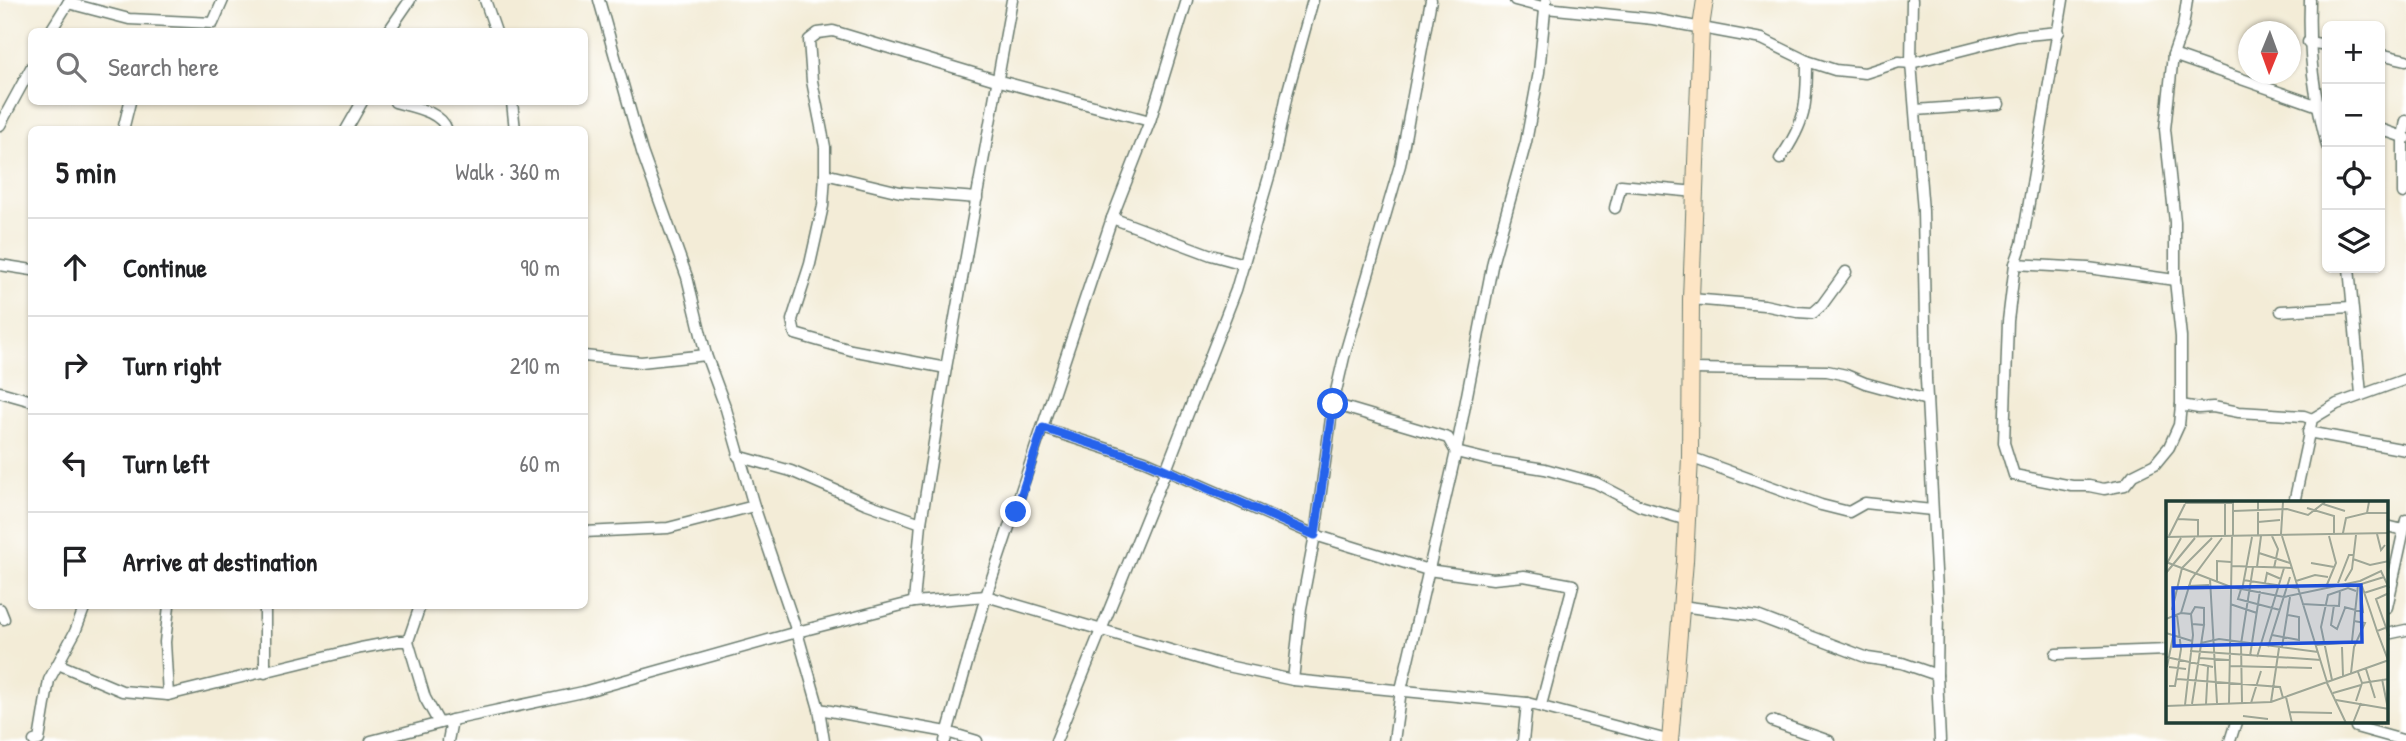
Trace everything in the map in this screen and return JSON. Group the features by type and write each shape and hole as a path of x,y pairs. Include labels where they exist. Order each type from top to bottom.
{"street":[{"path":"53,28 69,2 129,19 213,23 223,0"},
{"path":"390,28 411,0"},
{"path":"485,0 495,28"},
{"path":"599,0 642,152 687,277 706,355 726,409 738,456 797,632 819,709 824,741"},
{"path":"914,602 921,523 946,368 1012,0"},
{"path":"946,736 986,596 1112,218 1150,121 1187,0"},
{"path":"1056,741 1236,290 1273,163 1287,94 1313,0"},
{"path":"1293,680 1301,608 1315,535 1333,404 1400,165 1431,0"},
{"path":"1515,0 1653,19 1762,39 1807,61 1835,70 1865,73 1899,62 1911,63 2017,36 2059,32"},
{"path":"371,741 439,723 583,692 914,602 986,596 1218,664 1293,680 1527,702 1670,741 1690,457 1691,299 1701,27 1705,0"},
{"path":"1912,0 1911,63 1923,211 1927,400 1938,609 1940,741"},
{"path":"2063,0 2022,244 2015,264 2008,321 2004,443 2014,475 2104,489 2125,485 2133,475 2155,464 2169,447 2179,425 2181,337 2175,279 2175,222 2165,129 2173,55 2183,27 2187,0"},
{"path":"2310,0 2308,42 2322,107"},
{"path":"1394,741 1401,690 1456,452 1493,261 1526,142 1539,72 1546,4"},
{"path":"129,19 130,28"},
{"path":"946,368 851,350 795,334 792,320 810,264 823,206 825,174 825,147 812,81 808,40 818,33 833,31 996,80 1150,121"},
{"path":"2308,42 2322,44"},
{"path":"2173,55 2322,107"},
{"path":"2385,55 2406,60"},
{"path":"1780,159 1796,134 1807,103 1807,61"},
{"path":"0,125 28,73"},
{"path":"1916,110 1998,104"},
{"path":"124,126 129,105"},
{"path":"348,126 360,105"},
{"path":"404,105 436,116 444,121 446,126"},
{"path":"512,105 514,126"},
{"path":"2403,193 2406,121"},
{"path":"2385,131 2404,138"},
{"path":"825,174 900,192 976,198"},
{"path":"1615,208 1621,186 1696,192"},
{"path":"1112,218 1211,255 1244,264"},
{"path":"2015,264 2088,268 2175,279"},
{"path":"0,265 28,269"},
{"path":"1691,299 1764,305 1813,313 1846,272"},
{"path":"2349,273 2361,394"},
{"path":"2281,312 2351,307"},
{"path":"588,356 641,362 706,355"},
{"path":"1692,369 1827,371 1927,400"},
{"path":"2298,501 2312,419 2337,404 2406,379"},
{"path":"0,392 28,400"},
{"path":"1333,404 1448,438 1456,452 1545,469 1596,483 1640,506 1686,520"},
{"path":"2181,405 2304,416 2312,419"},
{"path":"1043,428 1166,470 1315,535 1427,570 1493,579 1524,576 1573,585 1541,705"},
{"path":"2308,432 2406,450"},
{"path":"738,456 791,471 865,503 921,523"},
{"path":"1690,457 1821,505 1849,512 1865,503 1932,510"},
{"path":"588,532 668,528 754,506"},
{"path":"2388,602 2404,525"},
{"path":"1681,606 1757,616 1868,658 1902,663 1937,675"},
{"path":"34,741 39,740 49,680 75,632 84,609"},
{"path":"168,695 165,642 169,609"},
{"path":"265,609 265,673"},
{"path":"419,609 408,641 425,698 439,723"},
{"path":"2388,634 2406,630"},
{"path":"58,664 121,691 168,695 361,648 408,641"},
{"path":"2056,654 2166,650"},
{"path":"1523,741 1527,702"},
{"path":"819,709 977,741"},
{"path":"448,741 452,720"},
{"path":"1772,721 1829,741"},
{"path":"2230,741 2235,724"},
{"path":"2352,741 2357,724 2406,741"}],"route":[{"path":"1016,512 1043,428 1145,461 1315,535 1333,404"}]}
